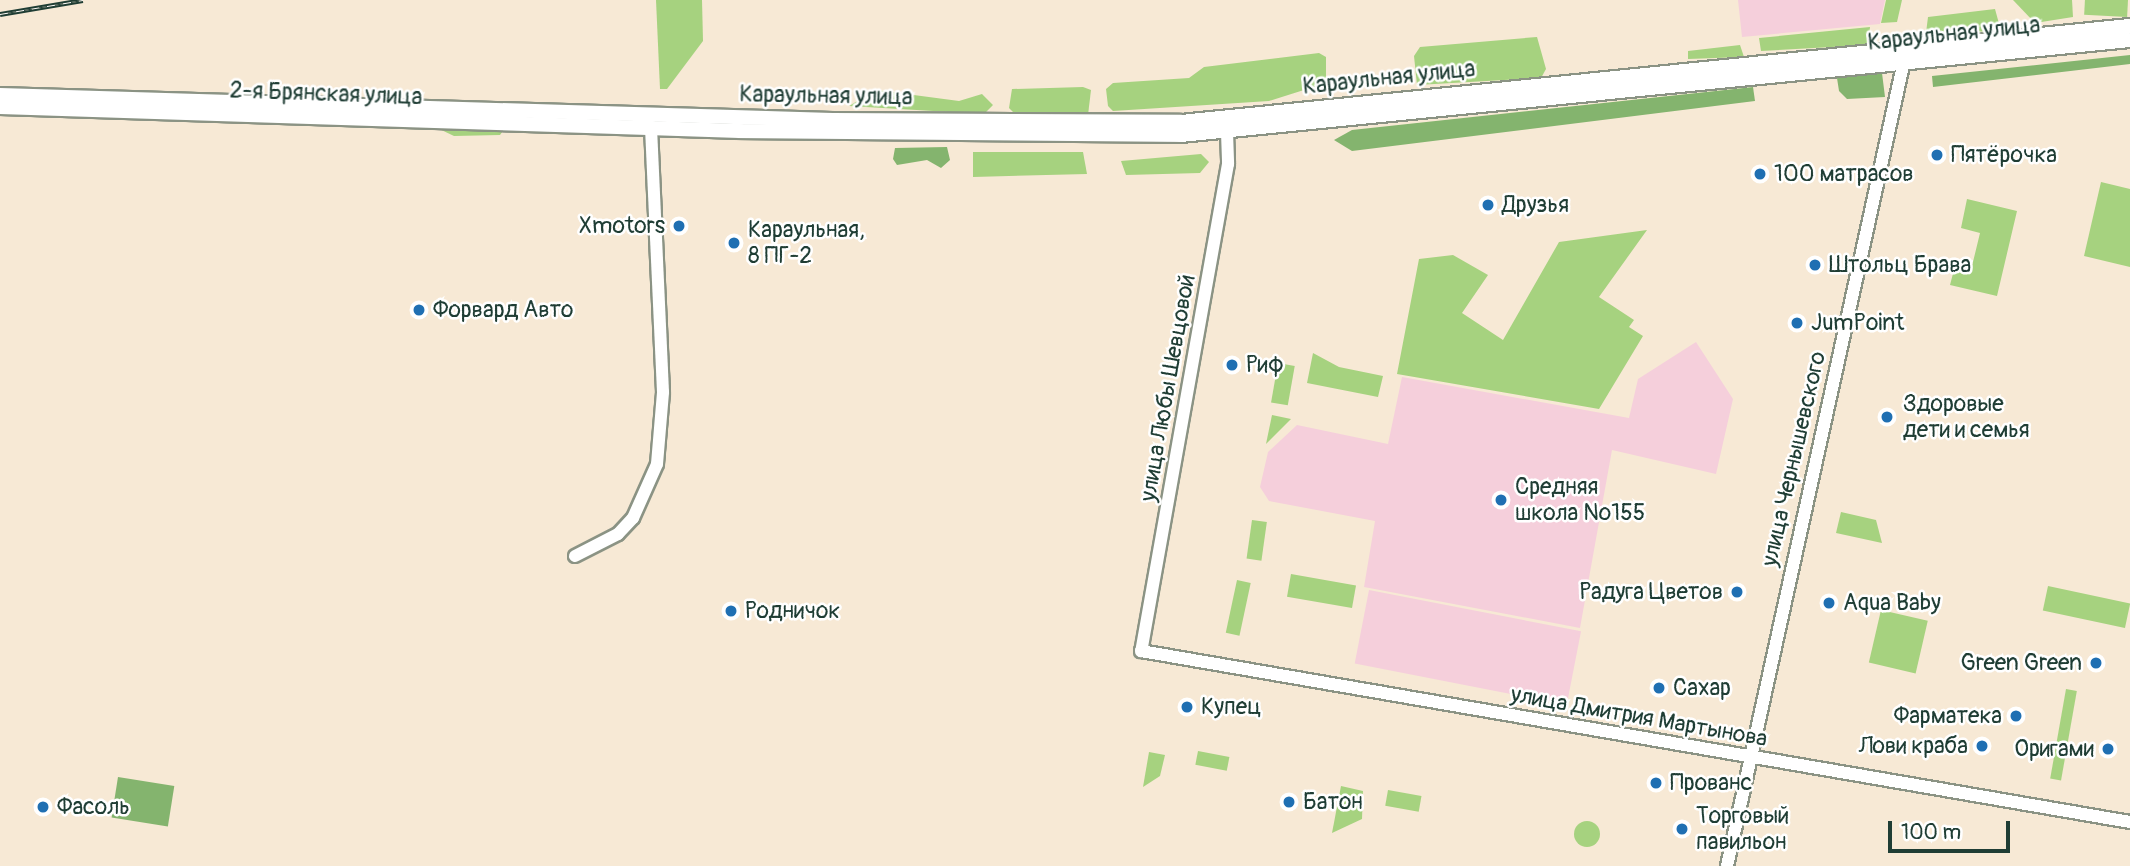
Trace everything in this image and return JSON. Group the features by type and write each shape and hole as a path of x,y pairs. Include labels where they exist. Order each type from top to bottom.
{"main road":[{"name":"Караульная улица","path":"651,120 1103,137 1227,132 1904,55 2130,26"},
{"name":"Караульная улица","path":"651,120 1181,122 1904,55 2130,40"},
{"name":"2-я Брянская улица","path":"0,95 651,120"},
{"name":"2-я Брянская улица","path":"0,107 651,120"}],"street":[{"name":"улица Чернышевского","path":"1727,866 1904,55"},
{"path":"575,556 618,534 633,518 657,464 663,392 651,120"},
{"name":"улица Любы Шевцовой","path":"1142,651 1228,164 1227,132"},
{"name":"улица Дмитрия Мартынова","path":"1142,651 1750,759 2130,822"}],"shaded area":[{"path":"1738,0 1885,0 1880,24 1742,37"},
{"path":"1696,342 1733,399 1716,474 1612,450 1580,628 1364,587 1375,521 1269,501 1260,487 1268,452 1297,425 1388,444 1402,377 1629,418 1638,379"},
{"path":"1369,590 1581,631 1567,705 1355,664"}],"green space":[{"path":"656,0 702,0 703,41 667,89 660,89"},
{"path":"1886,0 1902,0 1897,22 1881,23"},
{"path":"2013,0 2072,0 2073,17 2035,23"},
{"path":"2085,0 2128,0 2127,17 2084,15"},
{"path":"1995,9 2001,31 1926,33 1928,17"},
{"path":"1870,27 1868,45 1761,51 1759,38"},
{"path":"1537,37 1546,69 1541,78 1417,85 1414,56 1420,47"},
{"path":"1740,45 1744,57 1688,59 1688,51"},
{"path":"1319,53 1326,57 1326,83 1269,101 1113,111 1108,106 1106,89 1113,83 1189,78 1204,67"},
{"path":"2130,55 2130,64 1933,87 1932,76"},
{"path":"1882,73 1885,97 1847,99 1839,91 1837,78"},
{"path":"1083,87 1091,90 1088,115 1017,116 1009,108 1012,89"},
{"path":"1753,87 1755,101 1352,151 1334,140 1352,130"},
{"path":"876,90 959,101 982,94 993,105 984,114 849,106"},
{"path":"433,126 505,128 500,135 454,136"},
{"path":"947,147 950,160 941,168 927,160 897,165 893,159 895,148"},
{"path":"973,152 1083,152 1087,174 973,177"},
{"path":"1201,154 1209,162 1200,173 1126,175 1121,161"},
{"path":"2101,182 2130,189 2130,267 2084,256"},
{"path":"1967,199 2017,211 1997,296 1950,285 1956,262 1972,266 1980,233 1961,228"},
{"path":"1647,230 1599,297 1634,320 1629,327 1643,336 1599,409 1397,374 1419,259 1453,255 1488,275 1462,313 1503,340 1559,242"},
{"path":"1313,353 1339,367 1383,376 1378,397 1307,383"},
{"path":"1278,363 1295,366 1288,405 1271,402"},
{"path":"1272,415 1291,419 1266,444"},
{"path":"1841,512 1876,520 1882,543 1836,533"},
{"path":"1252,520 1267,522 1261,561 1247,559"},
{"path":"1291,574 1356,585 1352,608 1287,597"},
{"path":"1237,580 1251,583 1239,636 1226,633"},
{"path":"2048,586 2130,603 2125,628 2043,610"},
{"path":"1881,610 1928,621 1916,673 1869,663"},
{"path":"2066,689 2077,691 2061,781 2050,779"},
{"path":"1198,751 1229,757 1227,771 1195,765"},
{"path":"1149,752 1165,755 1160,776 1143,787"},
{"path":"118,777 174,786 168,826 112,817"},
{"path":"1341,786 1363,791 1362,819 1332,833"},
{"path":"1388,790 1421,796 1419,812 1385,806"},
{"path":"1587,821 1596,825 1600,834 1596,843 1587,847 1578,843 1574,834 1578,825"}],"railway":[{"path":"0,14 83,0"}],"place":[{"name":"Пятёрочка","path":"1937,155"},
{"name":"100 матрасов","path":"1760,174"},
{"name":"Друзья","path":"1488,205"},
{"name":"Xmotors","path":"679,226"},
{"name":"Караульная, 8 ПГ-2","path":"734,243"},
{"name":"Штольц Брава","path":"1815,265"},
{"name":"Форвард Авто","path":"419,310"},
{"name":"JumPoint","path":"1797,323"},
{"name":"Риф","path":"1232,365"},
{"name":"Здоровые дети и семья","path":"1887,417"},
{"name":"Средняя школа №155","path":"1501,500"},
{"name":"Радуга Цветов","path":"1737,592"},
{"name":"Aqua Baby","path":"1829,603"},
{"name":"Родничок","path":"731,611"},
{"name":"Green Green","path":"2096,663"},
{"name":"Сахар","path":"1659,688"},
{"name":"Купец","path":"1187,707"},
{"name":"Фарматека","path":"2016,716"},
{"name":"Лови краба","path":"1982,746"},
{"name":"Оригами","path":"2108,749"},
{"name":"Прованс","path":"1656,783"},
{"name":"Батон","path":"1289,802"},
{"name":"Фасоль","path":"43,807"},
{"name":"Торговый павильон","path":"1682,829"}]}
